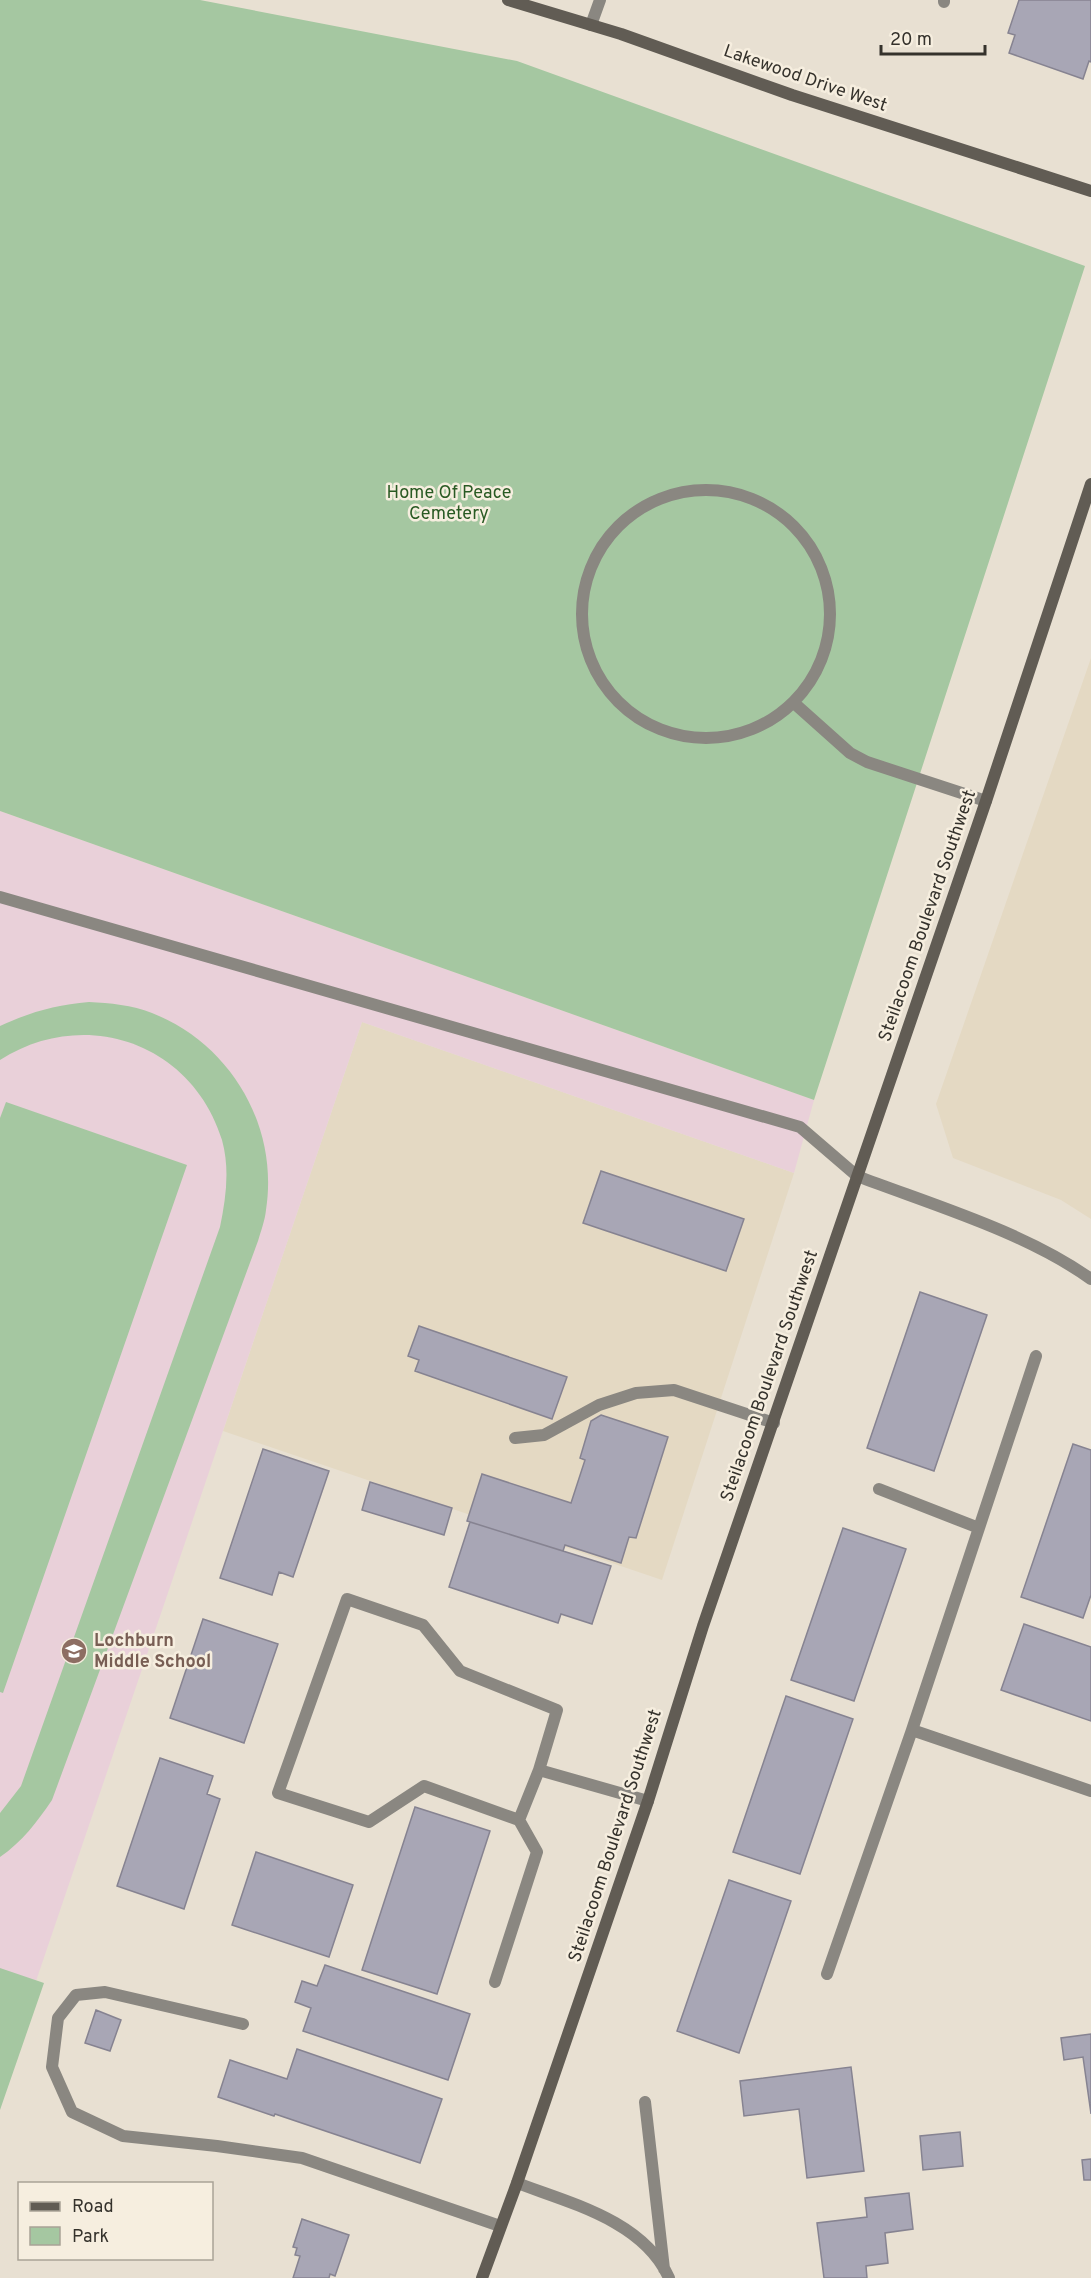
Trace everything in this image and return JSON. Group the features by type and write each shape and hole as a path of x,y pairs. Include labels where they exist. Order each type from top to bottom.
{"main road":[{"name":"Lakewood Drive West","path":"508,0 591,25 792,95 1091,191"},
{"name":"Steilacoom Boulevard Southwest","path":"482,2278 517,2183 648,1801 703,1626 986,801 1091,484"}],"street":[{"path":"591,25 600,0"},
{"path":"708,489 749,496 785,517 813,548 828,587 830,629 819,669 794,703 761,727 722,738 682,737 644,723 613,697 591,663 586,643 582,623 585,583 602,546 630,516 666,496 708,489"},
{"path":"794,703 850,753 867,762 986,801"},
{"path":"0,897 800,1128 857,1176 1015,1237 1071,1265 1091,1279"},
{"path":"827,1974 912,1730 1036,1356"},
{"path":"515,1438 544,1435 599,1405 636,1393 674,1390 774,1424"},
{"path":"879,1489 980,1528"},
{"path":"495,1982 537,1852 519,1820 424,1786 369,1822 278,1792 347,1599 423,1624 460,1671 557,1710 519,1820"},
{"path":"912,1730 1091,1791"},
{"path":"538,1770 648,1801"},
{"path":"243,2024 105,1992 76,1995 58,2018 52,2067 72,2112 123,2136 302,2158 500,2226"},
{"path":"645,2102 667,2274"},
{"path":"517,2183 601,2214 625,2226 651,2252 667,2274"}],"shaded area":[{"path":"1091,658 1091,1219 1061,1200 953,1158 936,1104"},
{"name":"Lochburn Middle School","path":"0,811 814,1100 794,1173 362,1022 0,2087"},
{"path":"362,1022 794,1173 662,1580 223,1431"}],"green space":[{"name":"Home Of Peace Cemetery","path":"0,0 200,0 517,61 1085,266 814,1100 0,811"},
{"path":"89,1002 121,1005 152,1013 180,1027 205,1045 226,1067 244,1092 265,1148 268,1179 266,1210 258,1241 52,1800 29,1831 0,1857 0,1813 21,1786 220,1227 225,1194 226,1173 222,1140 207,1106 187,1079 161,1058 132,1043 100,1036 66,1036 33,1044 0,1060 0,1026 43,1010"},
{"path":"6,1102 187,1165 3,1693 0,1692 0,1118"},
{"path":"0,1968 44,1983 0,2110"}],"building":[{"path":"1019,0 1091,0 1091,62 1089,61 1083,79 1009,53 1015,35 1008,33"},
{"path":"601,1171 744,1219 726,1271 583,1223"},
{"path":"920,1292 987,1315 934,1471 867,1448"},
{"path":"419,1326 567,1377 552,1419 415,1371 419,1360 408,1356"},
{"path":"601,1415 668,1437 636,1538 629,1537 621,1563 565,1545 563,1551 467,1521 482,1474 571,1503 585,1460 580,1458 591,1421"},
{"path":"1073,1444 1091,1450 1091,1595 1083,1618 1021,1597"},
{"path":"263,1449 329,1471 293,1577 279,1572 272,1595 220,1578"},
{"path":"370,1482 452,1508 444,1535 362,1510"},
{"path":"470,1522 611,1566 592,1624 561,1614 558,1623 449,1587"},
{"path":"843,1528 906,1549 854,1701 791,1680"},
{"path":"203,1619 278,1644 244,1743 170,1718"},
{"path":"1024,1624 1091,1647 1091,1721 1001,1690"},
{"path":"786,1696 853,1719 800,1874 733,1852"},
{"path":"160,1758 213,1776 207,1794 220,1799 184,1909 117,1886"},
{"path":"415,1807 490,1831 437,1994 362,1970"},
{"path":"256,1852 353,1885 329,1957 232,1925"},
{"path":"729,1880 791,1901 739,2053 677,2031"},
{"path":"325,1965 470,2014 448,2080 303,2031 311,2008 295,2002 302,1981 317,1986"},
{"path":"96,2010 121,2020 110,2051 85,2043"},
{"path":"1091,2034 1091,2114 1083,2057 1064,2060 1061,2038"},
{"path":"297,2049 442,2099 420,2163 218,2097 230,2060 287,2079"},
{"path":"851,2067 864,2171 807,2178 799,2109 744,2116 740,2081"},
{"path":"960,2132 963,2166 923,2170 920,2136"},
{"path":"1091,2159 1091,2180 1084,2180 1082,2160"},
{"path":"909,2193 913,2229 885,2233 888,2263 866,2266 867,2278 824,2278 817,2223 867,2217 865,2198"},
{"path":"302,2219 349,2235 335,2276 330,2274 329,2278 293,2278 300,2256 295,2255 297,2248 293,2247"}],"place":[{"name":"Lochburn Middle School","path":"74,1651"}]}
